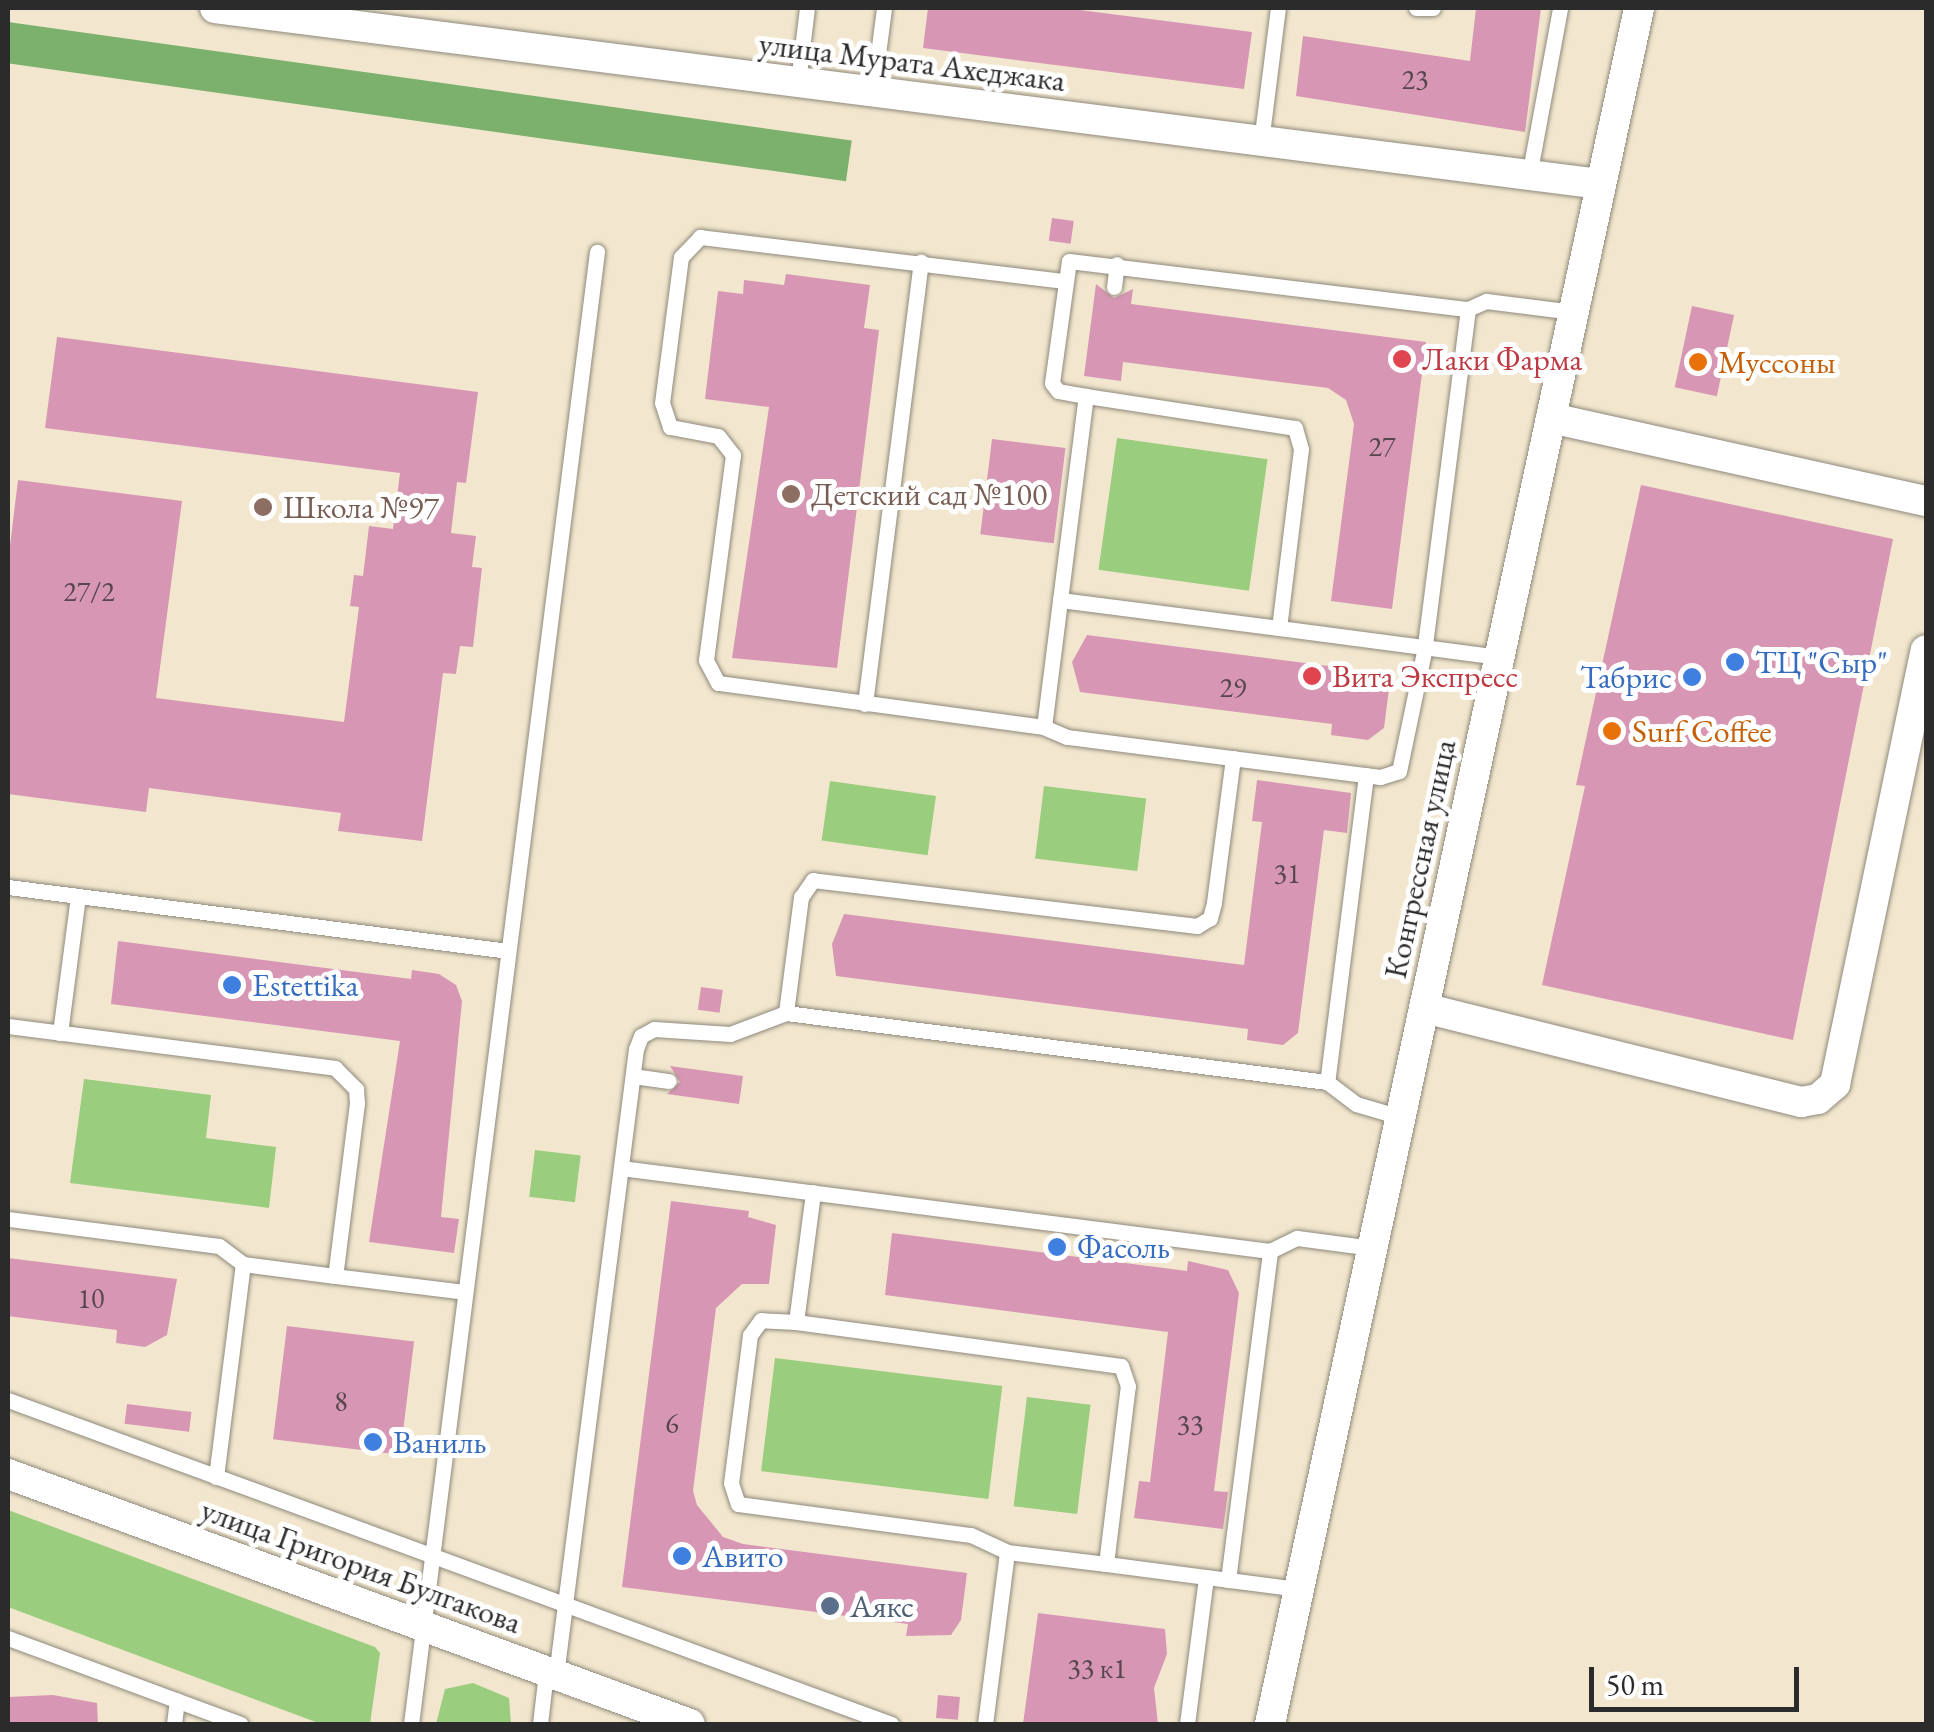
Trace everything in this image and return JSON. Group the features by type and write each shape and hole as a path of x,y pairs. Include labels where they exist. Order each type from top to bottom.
{"street":[{"name":"улица Мурата Ахеджака","path":"215,8 1601,184"},
{"name":"Конгрессная улица","path":"1270,1724 1639,10"},
{"path":"1551,418 1926,502"},
{"path":"1424,1008 1800,1102 1818,1099 1835,1084 1926,650"},
{"name":"улица Григория Булгакова","path":"8,1474 690,1724"}],"lane":[{"path":"798,82 807,8"},
{"path":"873,92 884,8"},
{"path":"1260,142 1278,8"},
{"path":"1416,8 1433,8"},
{"path":"1529,176 1560,8"},
{"path":"1064,280 715,236 687,244 662,404 670,428 718,436 733,456 710,675 728,686 1044,727 1067,737 1366,775 1399,771 1425,647 1468,309"},
{"path":"411,1724 465,1292 464,1237 508,951 597,252"},
{"path":"865,704 921,262"},
{"path":"1278,628 1302,449 1295,428 1064,394 1052,384 1069,262 1117,264 1468,309 1486,301 1573,312"},
{"path":"1114,287 1117,264"},
{"path":"1044,727 1086,396"},
{"path":"1060,600 1499,656"},
{"path":"786,1013 801,896 813,880 1197,926 1210,918 1214,903 1233,758"},
{"path":"1327,1082 1355,814 1366,775"},
{"path":"8,887 508,951"},
{"path":"60,1033 78,896"},
{"path":"540,1724 566,1605 641,1036 654,1030 730,1034 786,1013 1327,1082 1356,1104 1400,1117"},
{"path":"8,1026 334,1068 347,1076 357,1103 335,1276"},
{"path":"633,1076 668,1080"},
{"path":"621,1168 1270,1251 1288,1238 1372,1248"},
{"path":"796,1322 813,1192"},
{"path":"8,1219 219,1246 243,1264 465,1292"},
{"path":"1228,1580 1232,1511 1270,1251"},
{"path":"216,1476 243,1264"},
{"path":"1106,1564 1128,1386 1121,1366 796,1322 762,1320 750,1335 732,1483 738,1504 970,1535 1007,1552 1300,1589"},
{"path":"8,1400 891,1724"},
{"path":"985,1724 1007,1552"},
{"path":"1187,1724 1206,1577"},
{"path":"8,1638 242,1724"},
{"path":"174,1724 177,1700"}],"green space":[{"path":"8,22 852,141 846,181 8,63"},
{"path":"1117,438 1268,459 1249,591 1098,570"},
{"path":"830,781 936,796 928,855 822,840"},
{"path":"1044,786 1146,799 1137,871 1035,858"},
{"path":"84,1079 211,1095 206,1138 276,1147 269,1208 70,1183"},
{"path":"535,1150 581,1156 575,1202 529,1197"},
{"path":"775,1358 1002,1386 988,1499 761,1471"},
{"path":"1027,1397 1091,1405 1077,1514 1014,1506"},
{"path":"8,1510 375,1647 380,1653 370,1724 321,1724 8,1607"},
{"path":"473,1683 509,1698 511,1724 436,1724 445,1689"}],"building":[{"path":"928,8 1064,8 1252,32 1244,89 923,48"},
{"path":"1476,8 1541,8 1525,132 1296,96 1303,36 1470,61"},
{"path":"1052,218 1074,221 1071,244 1049,241"},
{"path":"786,274 870,285 864,328 879,330 837,668 732,658 769,407 705,399 718,291 743,294 744,280 784,285"},
{"path":"1096,284 1114,298 1133,289 1131,304 1426,342 1392,609 1331,601 1354,424 1346,400 1328,388 1123,362 1121,381 1084,376"},
{"path":"1692,306 1734,315 1717,396 1675,387"},
{"path":"57,337 478,392 466,483 457,482 451,533 476,536 472,567 482,568 473,647 460,646 456,674 443,673 422,841 338,831 341,813 149,788 146,812 8,794 8,562 18,480 182,501 156,698 344,722 359,607 350,606 354,575 363,576 369,526 393,529 400,473 45,428"},
{"path":"992,439 1065,448 1054,543 980,534"},
{"name":"ТЦ \"Сыр\"","path":"1641,485 1893,539 1793,1040 1542,985 1585,786 1576,785"},
{"path":"1087,635 1391,674 1384,728 1368,740 1331,735 1332,724 1080,692 1072,662"},
{"path":"1257,780 1351,793 1347,833 1324,830 1298,1033 1283,1045 1247,1040 1248,1029 836,976 832,944 844,914 1244,965 1262,822 1252,821"},
{"path":"118,941 411,979 412,970 439,974 456,985 462,1001 441,1217 459,1219 454,1253 369,1242 400,1041 111,1004"},
{"path":"701,987 723,990 720,1013 698,1010"},
{"path":"670,1066 743,1076 739,1104 667,1094 680,1082"},
{"path":"671,1201 749,1211 748,1217 776,1225 769,1284 742,1284 716,1308 693,1491 697,1505 723,1537 743,1544 967,1573 961,1620 951,1635 906,1636 908,1624 622,1587"},
{"path":"892,1233 1187,1271 1188,1261 1228,1270 1239,1293 1214,1491 1228,1492 1223,1529 1134,1518 1139,1481 1150,1482 1168,1332 885,1295"},
{"path":"8,1258 177,1279 167,1335 145,1347 116,1343 117,1330 8,1316"},
{"path":"287,1326 414,1342 400,1455 273,1439"},
{"path":"127,1404 192,1412 189,1432 125,1424"},
{"path":"1038,1613 1165,1629 1167,1654 1154,1688 1158,1724 1023,1724"},
{"path":"53,1695 97,1703 98,1724 8,1724 8,1697"},
{"path":"938,1695 960,1697 958,1720 936,1718"}],"place":[{"name":"Лаки Фарма","path":"1402,359"},
{"name":"Муссоны","path":"1698,362"},
{"name":"Детский сад №100","path":"791,494"},
{"name":"Школа №97","path":"263,507"},
{"name":"ТЦ \"Сыр\"","path":"1735,662"},
{"name":"Вита Экспресс","path":"1312,676"},
{"name":"Табрис","path":"1692,677"},
{"name":"Surf Coffee","path":"1612,731"},
{"name":"Estettika","path":"232,985"},
{"name":"Фасоль","path":"1057,1247"},
{"name":"Ваниль","path":"373,1442"},
{"name":"Авито","path":"682,1556"},
{"name":"Аякс","path":"830,1606"}]}
